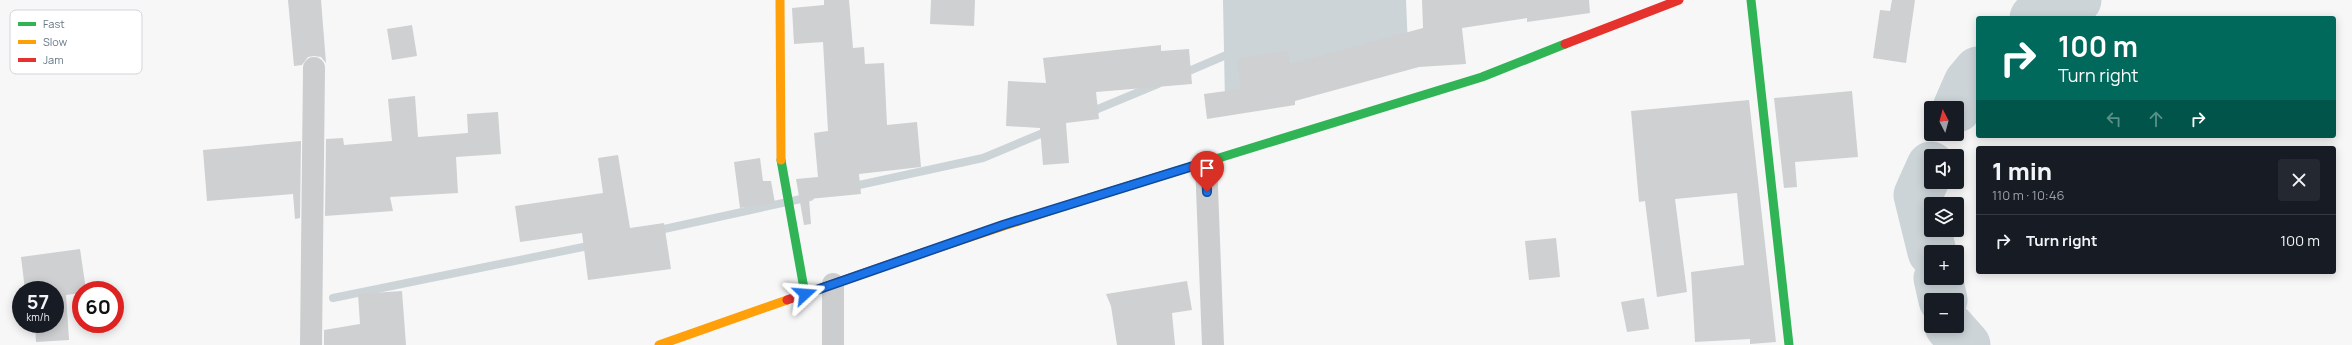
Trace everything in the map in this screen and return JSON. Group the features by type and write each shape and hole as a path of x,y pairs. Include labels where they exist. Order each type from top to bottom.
{"main road":[{"path":"780,0 780,152 786,202 805,294"},
{"path":"659,345 1003,225 1482,77 1640,7 1679,0"},
{"path":"1751,0 1789,345"}],"street":[{"path":"311,345 314,68"},
{"path":"1206,162 1213,345"},
{"path":"833,284 833,345"}],"shaded area":[{"path":"1223,0 1406,0 1408,47 1225,103"}],"building":[{"path":"288,0 321,0 326,63 321,57 314,56 308,57 302,65 294,66"},
{"path":"824,0 849,0 853,48 864,47 865,64 884,63 887,125 917,122 921,167 859,174 861,194 809,199 811,224 804,225 796,179 818,177 814,133 828,131 823,42 794,44 792,8 824,5"},
{"path":"931,0 975,0 974,26 930,24"},
{"path":"1422,0 1589,0 1590,13 1527,22 1527,18 1462,28 1466,64 1419,67 1295,101 1295,105 1207,119 1204,94 1241,89 1237,59 1288,51 1290,64 1423,28"},
{"path":"1892,0 1915,0 1906,63 1873,58 1880,10 1890,11"},
{"path":"412,25 417,56 392,60 387,29"},
{"path":"1161,45 1161,51 1189,49 1192,84 1096,92 1099,119 1066,123 1069,163 1043,165 1040,128 1006,126 1008,81 1046,83 1043,58"},
{"path":"1852,91 1858,157 1795,162 1797,187 1784,188 1774,98"},
{"path":"415,96 418,137 468,133 467,114 498,112 501,154 456,157 458,193 390,197 393,211 325,216 326,139 343,138 344,145 392,141 388,99"},
{"path":"1749,100 1776,342 1750,344 1750,339 1695,342 1691,272 1744,265 1737,193 1675,199 1687,292 1657,297 1645,201 1639,202 1631,111"},
{"path":"301,141 300,218 295,219 293,194 207,201 203,150"},
{"path":"618,155 630,228 664,223 671,269 588,280 582,233 520,242 515,206 603,193 598,158"},
{"path":"760,158 763,181 771,181 775,203 740,208 734,162"},
{"path":"1556,238 1560,277 1529,280 1525,241"},
{"path":"80,249 85,281 72,281 72,294 66,295 69,340 36,342 36,333 64,333 64,281 24,281 21,257"},
{"path":"1187,281 1192,310 1172,313 1175,345 1117,345 1111,306 1106,294"},
{"path":"402,291 406,345 324,345 324,330 360,324 358,294"},
{"path":"1644,298 1649,329 1627,332 1621,302"}],"waterway":[{"path":"2039,16 2077,0"},
{"path":"1182,74 1224,56"},
{"path":"1960,101 1968,83 1976,73"},
{"path":"1088,113 1158,84"},
{"path":"850,187 983,158 1050,130"},
{"path":"1924,182 1918,195 1930,245"},
{"path":"655,231 810,197"},
{"path":"333,298 593,245"},
{"path":"1940,285 1941,293"},
{"path":"1955,333 1966,345"}],"traffic: fast":[{"path":"1751,0 1789,345"},
{"path":"1089,198 1482,77 1565,44"},
{"path":"781,160 805,294"}],"traffic: slow":[{"path":"780,0 781,160"},
{"path":"925,252 1089,198"},
{"path":"659,345 787,300"}],"traffic: jam":[{"path":"1565,44 1679,0"},
{"path":"787,300 925,252"}],"route":[{"path":"805,294 1003,225 1206,162 1207,192"}]}
